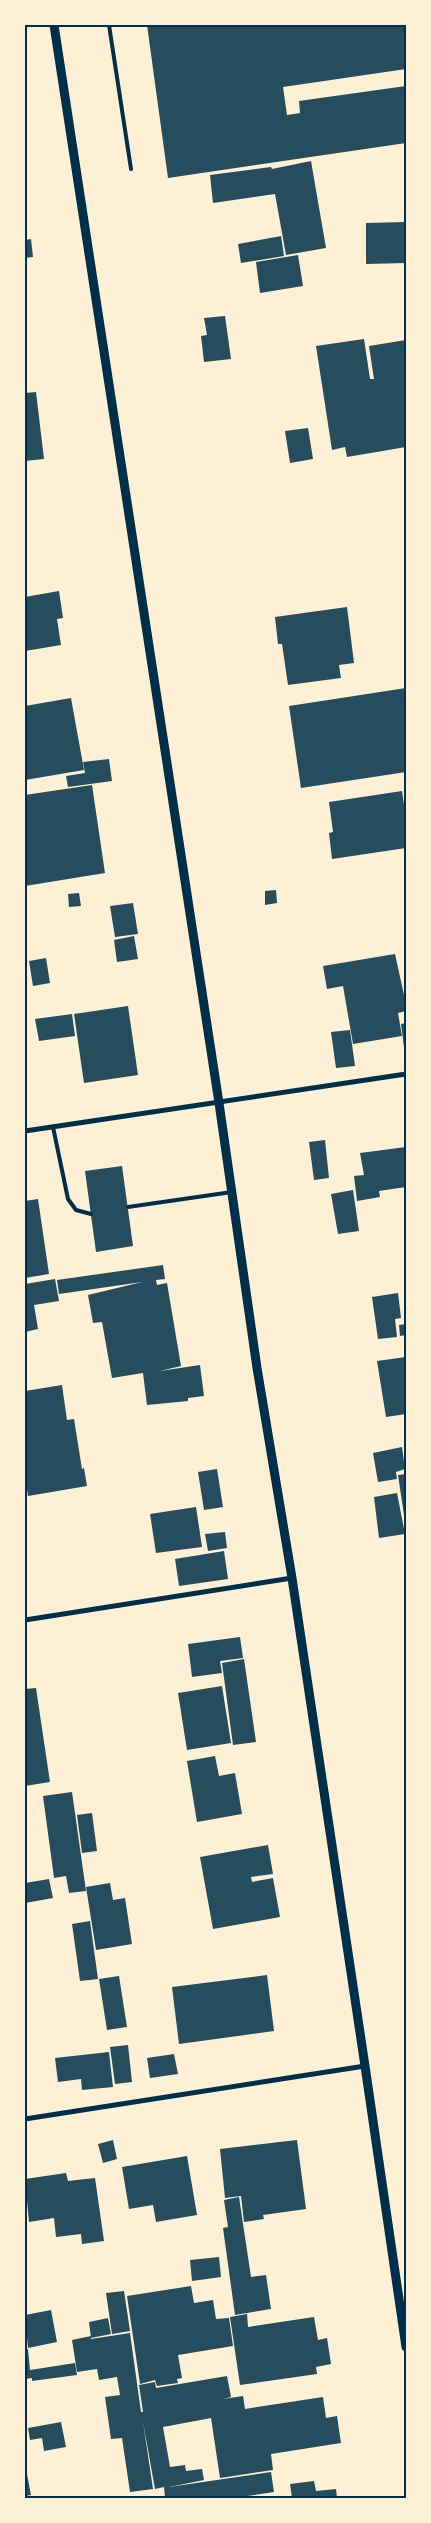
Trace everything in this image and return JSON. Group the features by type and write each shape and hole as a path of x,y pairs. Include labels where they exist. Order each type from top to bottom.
{"street":[{"path":"54,25 219,1103 257,1368 292,1578 406,2347"},
{"path":"25,1131 406,1074"},
{"path":"25,1620 292,1578"},
{"path":"25,2119 365,2066"}],"lane":[{"path":"109,25 131,169"},
{"path":"53,1127 68,1200 76,1210 91,1214"},
{"path":"128,1208 232,1192"}],"building":[{"path":"147,25 406,25 406,69 283,87 287,115 300,113 299,101 406,86 406,143 168,178"},
{"path":"311,161 326,248 286,255 275,194 213,203 210,175 271,167 272,169"},
{"path":"406,222 406,263 366,264 366,223"},
{"path":"281,236 284,256 241,263 238,244"},
{"path":"31,239 33,257 25,258 25,240"},
{"path":"298,255 303,286 260,293 256,262"},
{"path":"225,316 231,359 204,362 201,336 207,335 204,318"},
{"path":"364,339 370,379 374,379 369,346 406,340 406,447 347,457 345,447 332,450 316,346"},
{"path":"36,392 44,459 25,461 25,393"},
{"path":"308,428 313,459 290,463 285,431"},
{"path":"59,591 63,618 57,619 61,645 25,651 25,597"},
{"path":"347,607 354,663 339,665 341,678 288,685 282,644 278,644 275,617"},
{"path":"406,688 406,772 301,788 289,706"},
{"path":"71,698 84,770 25,780 25,706"},
{"path":"109,759 112,781 68,787 66,776 85,773 83,762"},
{"path":"92,785 105,873 25,886 25,795"},
{"path":"402,791 406,818 406,848 332,859 329,833 333,832 329,802"},
{"path":"276,890 277,903 265,905 265,891"},
{"path":"79,893 81,906 69,907 68,894"},
{"path":"133,903 138,934 115,937 110,906"},
{"path":"134,936 138,959 117,962 114,940"},
{"path":"395,954 406,1004 406,1011 398,1013 402,1036 353,1044 343,986 327,989 323,966"},
{"path":"46,958 50,983 33,986 29,961"},
{"path":"128,1006 138,1075 84,1083 74,1014"},
{"path":"72,1014 75,1036 39,1041 35,1019"},
{"path":"406,1023 406,1055 405,1055 401,1024"},
{"path":"350,1030 355,1066 336,1068 331,1032"},
{"path":"325,1140 329,1178 314,1180 309,1142"},
{"path":"406,1147 406,1187 379,1191 380,1197 357,1201 354,1176 364,1175 360,1153"},
{"path":"122,1166 133,1246 96,1252 85,1171"},
{"path":"353,1190 359,1231 338,1234 331,1194"},
{"path":"38,1199 49,1274 25,1278 25,1201"},
{"path":"163,1265 165,1279 156,1280 157,1285 167,1283 181,1366 160,1371 200,1365 204,1396 188,1398 188,1401 147,1405 143,1373 112,1378 102,1322 93,1323 88,1295 142,1282 59,1294 57,1280"},
{"path":"55,1279 59,1301 34,1305 38,1329 25,1332 25,1284"},
{"path":"398,1293 401,1318 395,1319 397,1337 378,1339 372,1297"},
{"path":"406,1324 406,1335 400,1336 399,1325"},
{"path":"406,1357 406,1414 386,1417 377,1361"},
{"path":"62,1385 67,1420 74,1419 82,1469 84,1468 87,1486 28,1496 25,1475 25,1391"},
{"path":"402,1447 405,1469 396,1472 397,1479 378,1482 373,1453"},
{"path":"217,1469 223,1507 204,1510 198,1472"},
{"path":"406,1474 406,1522 405,1522 398,1475"},
{"path":"397,1493 405,1534 379,1538 374,1497"},
{"path":"196,1507 202,1547 156,1553 150,1514"},
{"path":"225,1532 227,1548 208,1551 205,1534"},
{"path":"224,1551 228,1579 179,1586 175,1559"},
{"path":"240,1637 243,1658 220,1661 222,1673 192,1677 188,1644"},
{"path":"244,1659 256,1742 233,1745 222,1663"},
{"path":"222,1686 231,1743 187,1750 178,1693"},
{"path":"36,1688 50,1782 25,1786 25,1689"},
{"path":"215,1756 219,1776 235,1773 242,1814 197,1822 187,1761"},
{"path":"72,1792 86,1891 69,1893 66,1876 54,1878 43,1796"},
{"path":"92,1813 97,1851 82,1853 77,1815"},
{"path":"268,1845 273,1874 251,1877 252,1882 273,1878 280,1917 213,1929 200,1857"},
{"path":"49,1879 53,1898 25,1903 25,1883"},
{"path":"110,1883 113,1900 125,1898 132,1944 96,1950 86,1887"},
{"path":"90,1921 98,1979 80,1981 72,1924"},
{"path":"267,1975 274,2031 179,2044 172,1987"},
{"path":"119,1976 127,2027 107,2030 99,1979"},
{"path":"128,2045 132,2082 115,2084 110,2047"},
{"path":"109,2052 113,2087 82,2090 81,2079 58,2082 55,2058"},
{"path":"174,2054 178,2074 150,2078 147,2058"},
{"path":"113,2140 117,2159 103,2163 98,2144"},
{"path":"297,2140 306,2209 263,2215 264,2219 244,2222 241,2196 225,2198 220,2149"},
{"path":"187,2156 197,2215 156,2222 153,2205 129,2209 122,2167"},
{"path":"66,2173 68,2181 95,2178 104,2241 82,2244 81,2234 56,2237 54,2218 29,2222 25,2179"},
{"path":"239,2197 251,2277 266,2275 271,2309 235,2315 223,2228 228,2227 224,2200"},
{"path":"219,2257 221,2277 192,2281 190,2260"},
{"path":"191,2286 194,2303 213,2300 216,2319 229,2318 233,2346 178,2355 182,2378 177,2379 178,2383 157,2386 155,2380 140,2384 127,2296"},
{"path":"124,2291 130,2331 112,2334 106,2293"},
{"path":"51,2310 57,2342 28,2348 25,2315"},
{"path":"247,2314 248,2327 314,2317 318,2340 327,2338 331,2364 316,2367 317,2374 240,2385 230,2317"},
{"path":"108,2318 111,2334 91,2338 89,2322"},
{"path":"130,2333 141,2412 143,2412 139,2385 155,2382 156,2388 227,2376 231,2397 223,2399 243,2396 245,2409 323,2397 326,2418 337,2416 341,2443 271,2454 273,2470 220,2478 211,2418 163,2427 170,2467 185,2465 186,2471 202,2469 204,2480 169,2487 271,2472 274,2492 233,2498 165,2498 164,2487 155,2489 143,2422 153,2489 130,2492 122,2438 111,2439 105,2397 120,2395 117,2377 99,2380 97,2369 77,2372 72,2340 91,2336 91,2339"},
{"path":"28,2349 30,2370 75,2363 77,2375 32,2381 32,2378 25,2379 25,2350"},
{"path":"61,2422 66,2447 44,2451 42,2438 30,2440 28,2428"},
{"path":"25,2464 31,2495 25,2496"},
{"path":"314,2481 316,2491 336,2489 337,2498 292,2498 290,2484"}]}
